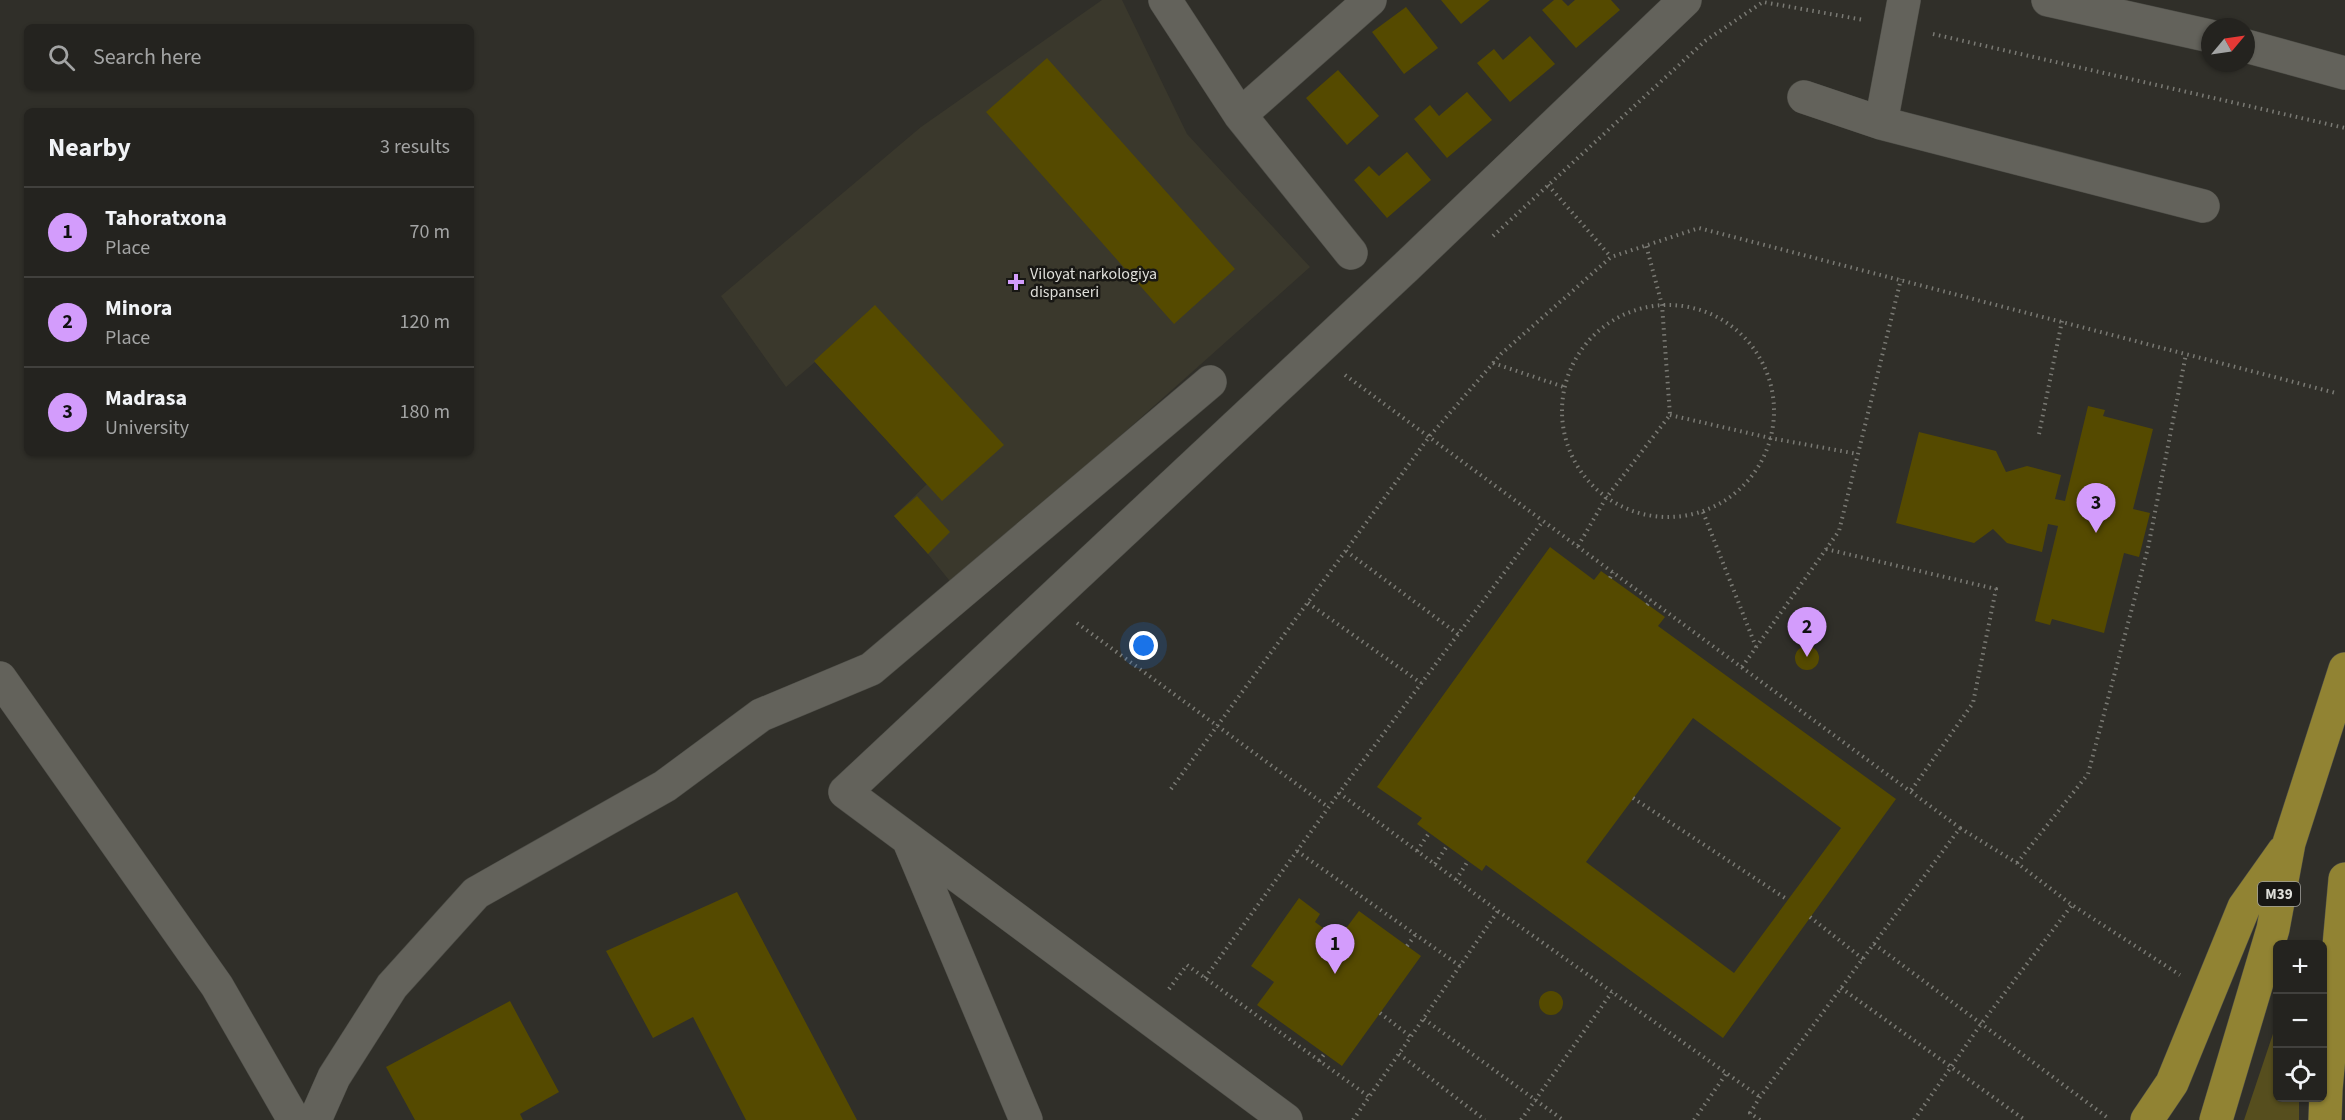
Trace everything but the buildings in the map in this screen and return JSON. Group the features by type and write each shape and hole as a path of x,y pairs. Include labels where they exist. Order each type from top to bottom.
{"highway":[{"name":"M39","path":"2216,1120 2273,929 2289,843 2345,669"},
{"path":"2146,1120 2172,1083 2244,907 2289,843"},
{"path":"2325,1120 2345,879"}],"street":[{"path":"1165,0 1240,115 1351,253"},
{"path":"1240,115 1370,0"},
{"path":"1286,1120 845,792 1406,267 1684,0"},
{"path":"2048,0 2201,34"},
{"path":"1881,123 1902,13"},
{"path":"2255,48 2345,73"},
{"path":"1804,97 1881,123 2203,206"},
{"path":"315,1120 334,1077 392,986 476,893 665,786 761,715 871,669 1210,381"},
{"path":"0,678 217,986 294,1120"},
{"path":"908,839 1026,1120"}],"path":[{"path":"1488,240 1705,41 1763,2 1902,13 2345,128"},
{"path":"1548,185 1611,257"},
{"path":"1171,789 1429,437 1494,363 1611,257 1646,245 1699,228 2337,393"},
{"path":"1578,546 1606,498 1670,415 1662,305 1646,245"},
{"path":"1742,667 1839,531 1901,279"},
{"path":"1662,305 1690,308 1717,317 1740,334 1758,356 1770,382 1774,410 1770,438 1761,462 1746,484 1726,501 1703,512 1678,517 1653,516 1628,510 1606,498 1588,481 1574,460 1568,445 1562,412 1564,387 1574,362 1590,339 1611,322 1635,310 1662,305"},
{"path":"2039,434 2062,321"},
{"path":"2017,863 2088,774 2148,548 2186,354"},
{"path":"1494,363 1564,387"},
{"path":"1336,383 1353,367"},
{"path":"1345,375 1960,828 2017,863 2072,905 2181,976"},
{"path":"1670,415 1770,438 1858,454"},
{"path":"1703,512 1756,647"},
{"path":"1205,978 1328,807 1543,521"},
{"path":"1826,549 1996,589 1973,703 1910,792"},
{"path":"1346,551 1458,634"},
{"path":"1610,578 1613,572"},
{"path":"1630,592 1633,587"},
{"path":"1647,605 1651,600"},
{"path":"1308,603 1421,683"},
{"path":"1069,631 1086,615"},
{"path":"1077,623 1328,807"},
{"path":"1339,793 1498,911 1760,1097"},
{"path":"1633,798 1788,900"},
{"path":"1760,1120 1750,1113 1760,1097 1960,828"},
{"path":"1417,851 1429,833"},
{"path":"1435,864 1447,846"},
{"path":"1297,851 1460,966"},
{"path":"1456,880 1468,861"},
{"path":"1914,1120 1981,1024 2072,905"},
{"path":"1353,1120 1498,911"},
{"path":"1810,917 1863,959"},
{"path":"1407,946 1416,934"},
{"path":"1874,944 2108,1118"},
{"path":"1147,1018 1187,965 1368,1096"},
{"path":"1841,988 2025,1120"},
{"path":"1521,1120 1612,992"},
{"path":"1380,1012 1412,1036"},
{"path":"1424,1019 1563,1120"},
{"path":"1319,1061 1325,1053"},
{"path":"1399,1054 1485,1120"},
{"path":"1694,1120 1726,1074"}],"shaded area":[{"name":"Viloyat narkologiya dispanseri","path":"1102,0 1122,0 1187,134 1310,267 953,585 894,516 927,484 815,362 786,387 721,296 921,127"},
{"path":"2273,1034 2273,1102 2299,1102 2299,1120 2244,1120"}],"place":[{"name":"Viloyat narkologiya dispanseri","path":"1016,282"},
{"name":"Madrasa","path":"2096,533"},
{"name":"Minora","path":"1807,657"},
{"name":"Tahoratxona","path":"1335,974"}]}
